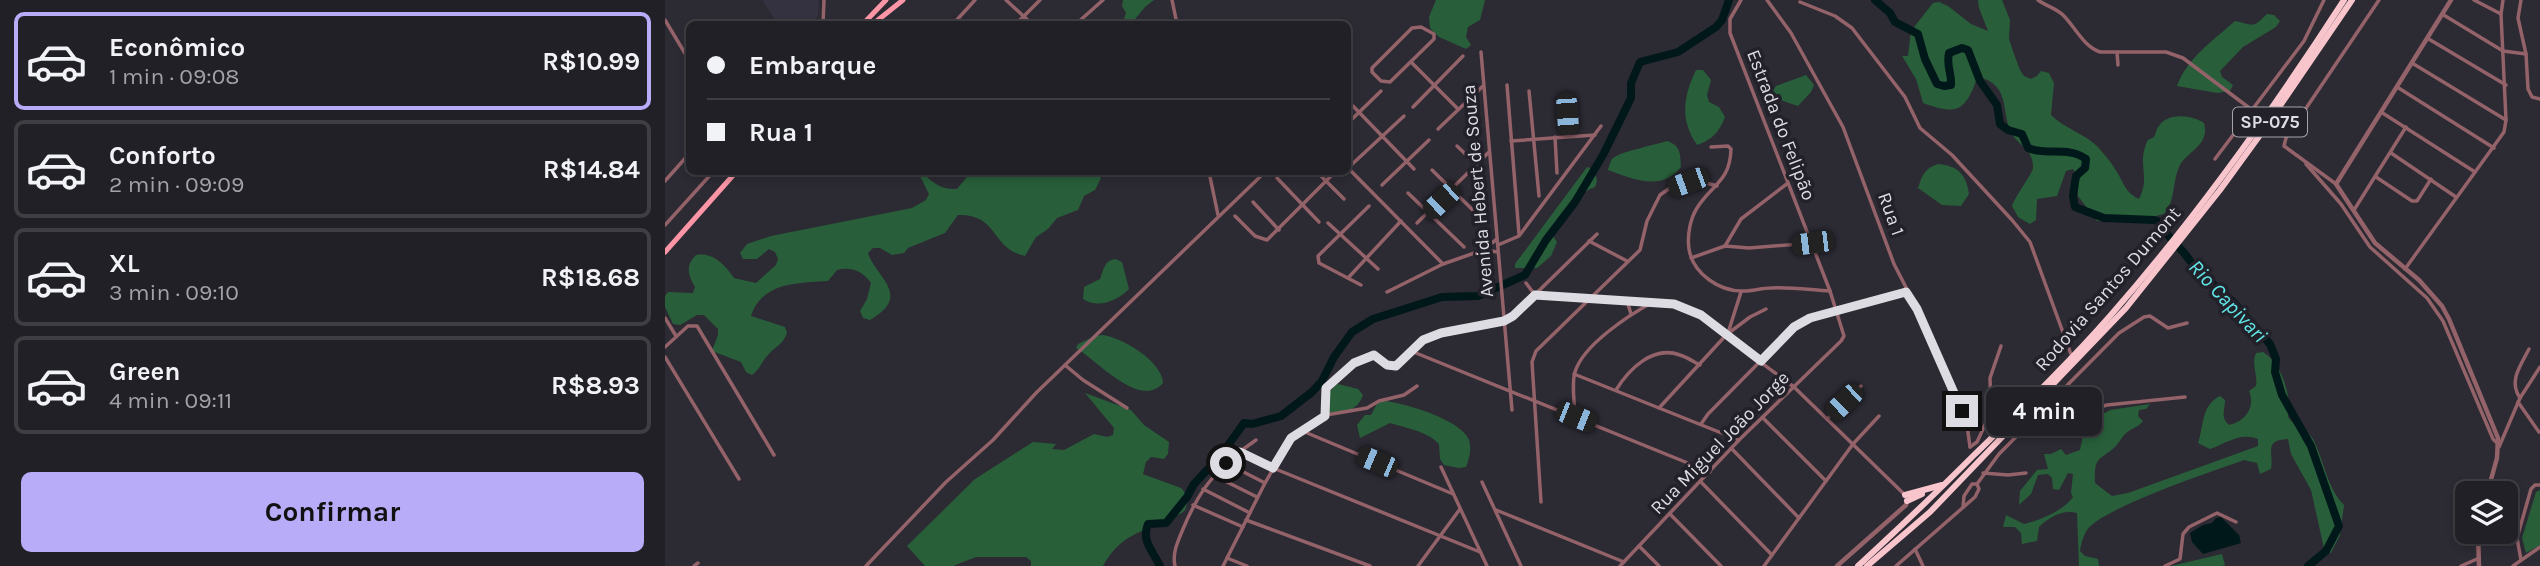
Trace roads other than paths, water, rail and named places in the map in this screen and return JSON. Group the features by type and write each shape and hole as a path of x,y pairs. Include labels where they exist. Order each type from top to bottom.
{"highway":[{"name":"Rodovia Santos Dumont","path":"2179,237 2263,121 2344,0"},
{"name":"Rodovia Santos Dumont","path":"1867,566 1930,512 2119,316 2279,110 2352,0"},
{"name":"Rodovia Santos Dumont","path":"1858,566 2026,405 2164,256"},
{"path":"1906,498 1947,483"}],"main road":[{"path":"866,21 886,0"},
{"path":"877,21 903,0"},
{"path":"665,252 733,175"}],"street":[{"path":"823,21 824,0"},
{"path":"956,21 975,0"},
{"path":"1006,0 1028,21"},
{"path":"1020,21 1040,0"},
{"path":"1079,21 1103,0"},
{"path":"1172,0 1176,21"},
{"name":"Estrada do Felipão","path":"1741,0 1730,19 1730,33 1831,291 1844,330 1841,341"},
{"name":"Rua 1","path":"1767,0 1791,33 1843,127 1906,292 1917,309 1962,411 1970,447 1977,442 1991,412 1990,378 2001,346"},
{"path":"2038,0 2064,16 2093,49 2166,52 2183,58 2252,110"},
{"path":"2379,0 2289,131 2284,146 2336,184 2375,243 2433,293 2449,318 2496,429 2498,445"},
{"path":"2336,184 2451,0"},
{"path":"2474,0 2501,14"},
{"path":"2405,269 2504,132 2506,85 2501,14 2503,0"},
{"path":"2521,0 2518,18 2526,54 2530,94 2540,99"},
{"path":"2215,159 2304,41 2322,1"},
{"path":"1800,2 1835,16 1852,28 1905,97 1920,128 1952,155 2030,242 2071,357"},
{"path":"2442,14 2503,51 2526,54"},
{"path":"665,20 686,55"},
{"path":"1421,27 1434,34 1434,39 1411,62 1386,83 1371,70 1412,28 1421,27"},
{"path":"2427,38 2506,85"},
{"name":"Avenida Hebert de Souza","path":"1481,52 1512,410"},
{"path":"2117,52 2118,65"},
{"path":"1412,107 1463,57"},
{"path":"1411,62 1458,110"},
{"path":"2412,63 2506,120"},
{"path":"1507,85 1519,236"},
{"path":"1438,129 1483,86"},
{"path":"2397,87 2494,148"},
{"path":"1351,120 1381,91"},
{"path":"1529,91 1539,196"},
{"path":"1353,106 1381,138 1414,169"},
{"path":"2381,112 2475,172"},
{"path":"1567,114 1568,137"},
{"path":"1351,165 1404,116"},
{"path":"1498,245 1519,236 1601,126"},
{"path":"2354,210 2406,127"},
{"path":"1511,141 1595,135"},
{"path":"1555,137 1557,173"},
{"path":"1382,185 1429,140"},
{"path":"1457,146 1476,164"},
{"path":"1711,147 1728,146 1731,149 1730,165 1725,178 1697,207 1693,216 1689,231 1691,258 1701,273 1712,283 1741,292 1772,288 1831,291"},
{"path":"1417,223 1489,152"},
{"path":"2391,153 2456,197"},
{"path":"665,181 686,157"},
{"path":"2306,164 2336,197 2370,247 2415,286 2436,310 2489,432 2498,445"},
{"path":"1432,170 1485,222"},
{"path":"1351,171 1443,264"},
{"path":"665,225 710,175"},
{"path":"1210,175 1218,215"},
{"path":"866,566 946,482 978,455 1065,365 1262,175"},
{"path":"1320,175 1344,199"},
{"path":"1235,216 1264,241 1279,230 1332,175"},
{"path":"2376,177 2412,201 2417,201 2431,179"},
{"path":"1277,178 1319,222"},
{"path":"1541,502 1532,362 1536,351 1640,250 1647,221 1660,195 1670,188 1688,182 1717,186"},
{"path":"1725,246 1741,219 1788,183"},
{"path":"1408,193 1464,247"},
{"path":"1253,202 1279,230"},
{"path":"1361,285 1319,263 1318,256 1369,206"},
{"path":"1348,278 1401,221"},
{"path":"1328,223 1378,269"},
{"path":"1325,416 1326,388 1354,363 1374,355 1392,367 1423,340 1441,333 1504,321 1513,316 1597,234"},
{"path":"1387,292 1443,264 1483,250 1497,239"},
{"path":"1589,241 1627,261"},
{"path":"1691,258 1725,246 1749,248 1812,243"},
{"path":"1483,250 1499,252"},
{"path":"1526,284 1535,295 1653,302 1688,308 1794,387 1906,498 1906,505 1837,566"},
{"path":"1727,335 1741,292"},
{"path":"1701,424 1794,327 1810,318 1906,292"},
{"path":"1627,301 1631,314"},
{"path":"1576,417 1574,374 1589,352 1617,323 1653,302"},
{"path":"1659,408 1727,335 1754,314 1766,309"},
{"path":"665,317 677,336"},
{"path":"1896,566 1978,493 1977,484 1983,474 2119,333 2144,317 2154,317 2168,328 2187,323"},
{"path":"665,347 688,326 695,325 774,455"},
{"name":"Rua Miguel João Jorge","path":"1622,564 1739,440 1841,341"},
{"path":"2529,349 2514,384 2519,400 2539,432"},
{"path":"1411,351 1710,472"},
{"path":"1616,390 1629,372 1656,354 1667,352 1681,355 1700,365"},
{"path":"665,357 739,479"},
{"path":"1065,365 1127,408"},
{"path":"2490,481 2498,445 2519,400 2540,368"},
{"path":"1574,374 1739,440"},
{"path":"1223,566 1291,438 1325,416 1367,408 1379,401 1404,395 1417,386"},
{"path":"1827,419 1861,386"},
{"path":"2026,427 2059,426 2077,414 2108,405 2185,397"},
{"path":"1765,566 1853,444 1879,416"},
{"path":"1763,418 1826,481"},
{"path":"2489,432 2496,429"},
{"path":"1300,430 1453,494"},
{"path":"1175,566 1175,549 1193,505 1203,489 1226,463 1256,440"},
{"path":"1731,449 1799,518"},
{"path":"1240,452 1480,552"},
{"path":"1226,463 1265,483"},
{"path":"1441,467 1487,566"},
{"path":"1983,474 2026,473"},
{"path":"1215,476 1257,498"},
{"path":"1482,482 1521,566"},
{"path":"1701,482 1772,555"},
{"path":"1963,507 1966,490 1972,484 1977,484"},
{"path":"2521,560 2517,538 2531,489 2540,485"},
{"path":"1203,489 1250,513"},
{"path":"1193,505 1243,527"},
{"path":"1418,566 1460,509"},
{"path":"1496,510 1622,564"},
{"path":"2165,566 2179,559 2183,534 2189,527 2217,513 2237,522"},
{"path":"1671,514 1721,566"},
{"path":"1246,520 1370,566"},
{"path":"2478,544 2479,566"},
{"path":"1639,546 1659,566"},
{"path":"2513,566 2540,547"},
{"path":"1915,549 1923,566"},
{"path":"1227,558 1247,566"},
{"path":"2461,566 2477,559"}],"waterway":[{"path":"1160,566 1147,541 1148,524 1166,523 1244,423 1252,424 1281,416 1312,392 1322,381 1334,357 1352,332 1373,319 1442,297 1478,296 1525,275 1546,240 1575,202 1603,155 1631,98 1631,83 1640,62 1678,52 1716,27 1722,20 1729,0"},
{"name":"Rio Capivari","path":"1875,0 1890,13 1895,22 1918,34 1925,59 1937,84 1951,85 1949,53 1962,48 1968,50 1980,81 1997,105 2000,124 2008,130 2022,134 2028,148 2072,153 2086,159 2085,168 2076,176 2073,196 2075,207 2104,218 2160,222 2205,281 2213,284 2233,302 2270,344 2276,359 2275,372 2282,395 2311,446 2339,526 2326,551 2308,566"}]}
